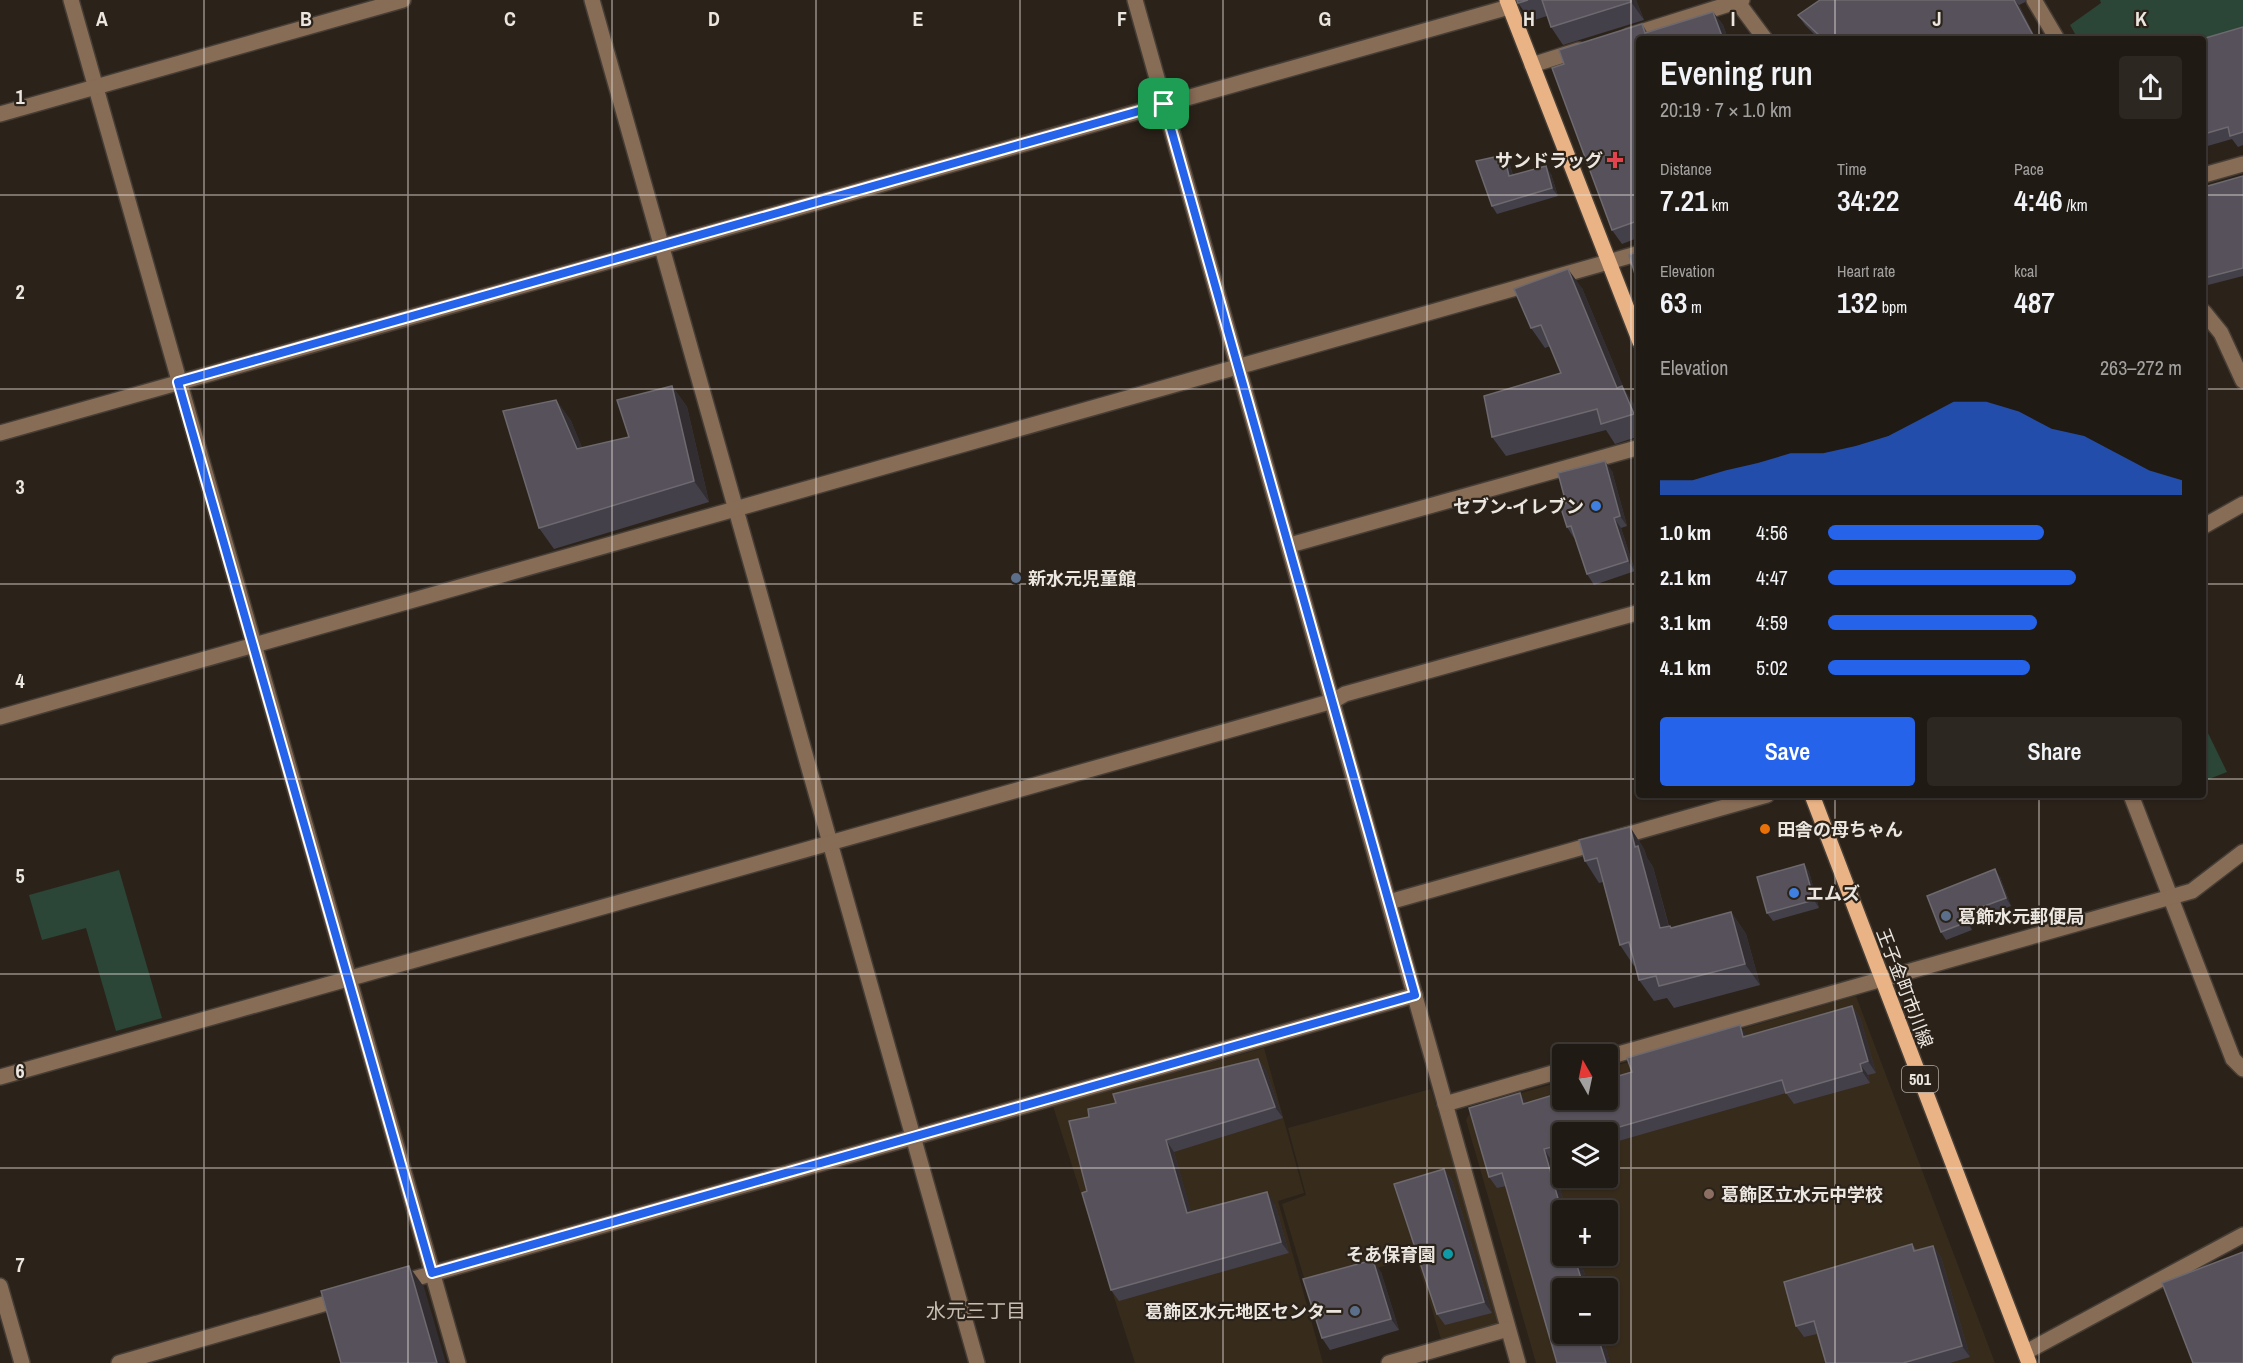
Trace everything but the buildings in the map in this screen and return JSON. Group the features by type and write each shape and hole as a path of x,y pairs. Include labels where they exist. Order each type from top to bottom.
{"main road":[{"path":"1508,3 1636,332"},
{"name":"王子金町市川線","path":"1813,798 2027,1358"}],"street":[{"path":"71,0 458,1363"},
{"path":"0,114 403,0"},
{"path":"592,0 977,1363"},
{"path":"1135,0 1518,1363"},
{"path":"2034,0 2055,36"},
{"path":"1613,40 1739,1 1763,36"},
{"path":"0,433 1164,104 1508,3"},
{"path":"1532,65 1593,46"},
{"path":"2206,174 2243,164"},
{"path":"0,717 1636,254"},
{"path":"2206,314 2221,333 2243,381"},
{"path":"1290,545 1636,448"},
{"path":"2206,525 2243,504"},
{"path":"0,1077 832,844 1333,701 1345,694 1636,613"},
{"path":"1389,902 1756,798"},
{"path":"2132,798 2233,1059 2243,1070"},
{"path":"1618,1054 2192,891 2243,852"},
{"path":"388,1286 1415,995"},
{"path":"1445,1104 1552,1073"},
{"path":"2027,1358 2243,1235"},
{"path":"0,1286 22,1363"},
{"path":"119,1363 354,1296"},
{"path":"1389,1363 1508,1329"}],"shaded area":[{"name":"葛飾区立水元中学校","path":"1856,996 1995,1363 1536,1363 1466,1120 1473,1107 1552,1084 1552,1110 1618,1110 1618,1065"},
{"path":"1264,1048 1304,1193 1278,1201 1323,1363 1135,1363 1053,1106"},
{"path":"1431,1089 1501,1323 1441,1339 1416,1257 1307,1288 1282,1204 1306,1195 1288,1128"}],"green space":[{"path":"2100,0 2243,0 2243,36 2206,39 2206,36 2076,36 2070,25 2101,3"},
{"path":"2206,729 2227,772 2206,780"},
{"path":"119,870 162,1018 116,1031 86,928 42,940 29,895"}],"place":[{"name":"サンドラッグ","path":"1615,160"},
{"name":"セブン-イレブン","path":"1596,506"},
{"name":"新水元児童館","path":"1016,578"},
{"name":"田舎の母ちゃん","path":"1765,829"},
{"name":"エムズ","path":"1794,893"},
{"name":"葛飾水元郵便局","path":"1946,916"},
{"name":"葛飾区立水元中学校","path":"1709,1194"},
{"name":"そあ保育園","path":"1448,1254"},
{"name":"葛飾区水元地区センター","path":"1355,1311"}],"district":[{"name":"水元三丁目","path":"976,1310"}],"route":[{"path":"1164,104 1415,995 432,1273 292,772 178,382 1164,104"}]}
